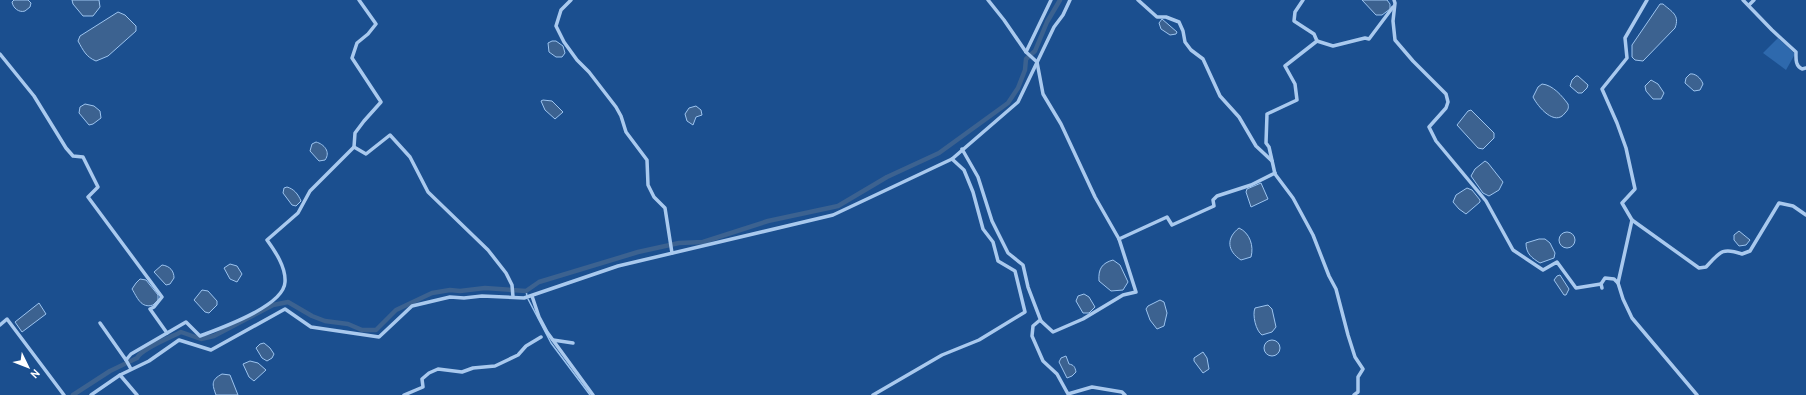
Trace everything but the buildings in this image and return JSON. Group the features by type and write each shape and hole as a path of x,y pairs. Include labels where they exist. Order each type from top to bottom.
{"street":[{"path":"126,360 132,354 186,322 200,336 241,319 275,301 283,291 286,283 285,274 277,253 267,240 298,213 310,191 354,147 355,133 381,102 352,58 357,43 368,34 376,24 359,0"},
{"path":"571,0 561,10 556,26 564,42 577,60 589,72 616,107 621,116 626,132 647,160 648,185 654,197 665,208 672,253"},
{"path":"962,149 978,177 992,221 1008,253 1023,265 1028,287 1041,321 1053,332 1083,319 1123,295 1136,292 1119,239 1094,197 1060,124 1043,94 1037,62 1027,53 988,0"},
{"path":"1027,53 1051,0"},
{"path":"91,395 120,375 149,362 179,340 211,350 285,309 311,327 379,337 412,306 450,297 513,295 524,298 618,266 833,215 952,159 1018,102 1037,62 1070,0"},
{"path":"1138,0 1157,17 1166,17 1178,22 1183,31 1185,42 1191,50 1203,59 1220,96 1239,117 1256,146 1273,162"},
{"path":"1303,0 1295,12 1294,21 1314,34 1317,41"},
{"path":"1394,0 1395,40 1413,61 1446,94 1448,102 1446,108 1429,127 1436,141 1486,201 1513,250 1543,270 1557,262 1576,288 1601,286 1606,278 1614,279 1618,283 1623,299 1632,318 1697,395"},
{"path":"1647,0 1625,38 1628,58 1602,89 1626,148 1635,189 1622,203 1632,220 1699,268 1706,267 1719,253 1730,250 1742,254 1750,250 1779,203 1793,206 1806,215"},
{"path":"1742,0 1796,52 1797,64 1800,68 1806,68"},
{"path":"1748,5 1754,0"},
{"path":"1317,41 1334,46 1365,38 1369,39 1394,6"},
{"path":"1317,41 1286,66 1295,84 1297,100 1267,114 1266,143 1273,162 1275,173 1302,211 1336,289 1341,313 1348,335 1363,369 1358,377 1358,392 1354,395"},
{"path":"0,54 34,96 66,148 73,156 83,157 89,167 98,188 88,197 162,298 154,307 150,309 167,333"},
{"path":"354,147 366,154 390,135 410,157 428,192 488,250 506,273 512,285 513,295"},
{"path":"873,395 942,355 979,340 1025,312 1016,271 998,261 993,242 983,229 973,192 964,170 952,159"},
{"path":"1119,239 1167,217 1172,225 1214,206 1213,200 1217,196 1251,185 1275,173"},
{"path":"1618,283 1632,220"},
{"path":"532,296 539,317 553,340 593,395"},
{"path":"0,325 7,319 64,395"},
{"path":"1041,321 1040,320 1033,326 1032,336 1043,361 1057,374 1068,395 1092,387 1122,392 1125,395"},
{"path":"100,323 131,369"},
{"path":"404,395 423,386 422,379 429,373 438,369 462,372 473,368 495,366 518,355 526,346 541,337"},
{"path":"553,340 573,344"},
{"path":"120,375 137,395"}],"shaded area":[{"path":"14,0 28,0 31,3 30,7 25,11 19,11 15,8 12,2"},
{"path":"72,0 99,0 100,7 93,16 83,16 73,4"},
{"path":"1362,0 1387,0 1390,4 1390,9 1382,15 1376,15"},
{"path":"1660,4 1663,4 1676,17 1675,28 1643,61 1635,60 1632,57 1632,45"},
{"path":"118,12 125,15 136,26 136,31 108,56 96,61 85,53 78,41 80,36"},
{"path":"1162,19 1177,32 1176,34 1170,35 1161,29 1159,23"},
{"path":"1778,38 1795,54 1786,70 1763,53"},
{"path":"556,41 563,46 565,53 562,57 556,57 549,52 548,43"},
{"path":"1690,74 1698,76 1701,80 1703,84 1700,90 1694,91 1685,83 1686,78"},
{"path":"1576,76 1588,85 1582,93 1578,93 1570,86 1572,80"},
{"path":"1651,80 1658,84 1664,93 1661,99 1653,99 1646,91 1645,86"},
{"path":"1542,84 1550,86 1560,94 1568,104 1568,110 1561,117 1556,118 1547,114 1533,97 1538,87"},
{"path":"541,101 552,101 563,112 555,119 545,110"},
{"path":"85,104 94,106 100,111 101,118 93,124 89,125 79,113 80,107"},
{"path":"696,106 701,110 702,115 696,117 693,125 687,121 685,114 689,108"},
{"path":"1471,110 1494,133 1494,138 1483,149 1478,148 1457,125 1468,111"},
{"path":"316,142 324,146 327,151 327,157 325,160 319,161 310,151 312,144"},
{"path":"1485,161 1503,182 1499,190 1489,196 1483,193 1471,176 1475,169"},
{"path":"1261,183 1268,199 1251,207 1246,192 1247,189"},
{"path":"287,187 294,190 300,198 301,201 296,206 292,205 283,193 284,188"},
{"path":"1467,188 1472,190 1480,202 1466,214 1453,202 1456,195"},
{"path":"1239,228 1248,236 1252,249 1251,257 1241,260 1233,253 1230,244 1232,236"},
{"path":"1739,231 1750,240 1746,245 1739,246 1734,240 1734,235"},
{"path":"1567,232 1574,237 1575,240 1570,247 1567,248 1560,243 1559,240 1564,233"},
{"path":"1539,239 1545,239 1550,243 1555,253 1554,258 1540,263 1530,255 1527,250 1526,243"},
{"path":"1113,260 1120,265 1128,282 1123,290 1111,291 1099,281 1099,273 1103,265"},
{"path":"230,264 237,266 242,274 237,282 230,279 224,268"},
{"path":"162,265 171,269 173,273 174,278 170,284 166,285 154,272"},
{"path":"1560,275 1569,289 1566,295 1564,295 1554,280"},
{"path":"140,279 146,280 158,295 158,300 153,305 149,306 142,304 132,289"},
{"path":"202,290 208,291 217,301 217,305 209,313 205,312 194,300"},
{"path":"1084,294 1089,297 1095,307 1089,313 1083,313 1076,301 1078,296"},
{"path":"1160,300 1164,302 1167,313 1164,326 1157,329 1150,320 1146,309 1148,306"},
{"path":"39,303 46,314 22,332 15,322"},
{"path":"1268,305 1272,309 1276,327 1272,332 1262,335 1256,327 1254,311 1255,308"},
{"path":"1272,340 1278,342 1280,348 1278,354 1272,356 1266,354 1264,348 1266,342"},
{"path":"264,343 274,354 272,358 267,361 262,358 256,348 260,344"},
{"path":"1203,352 1207,358 1209,369 1203,373 1194,361 1194,358"},
{"path":"1066,356 1069,364 1074,366 1076,372 1067,378 1059,362 1061,358"},
{"path":"250,361 258,363 266,370 254,381 249,377 243,364"},
{"path":"222,374 230,375 238,395 216,395 213,383 216,378"}],"waterway":[{"path":"73,395 110,371 137,358 150,347 181,332 201,339 214,336 273,305 288,302 312,316 325,321 348,324 362,330 376,330 396,310 432,293 450,290 460,291 485,288 526,291 539,282 638,252 679,243 703,242 768,221 838,206 887,177 939,153 1008,103 1018,88 1025,70 1026,59 1035,51 1047,22 1060,0"},
{"path":"526,291 527,296"},
{"path":"528,299 551,343 590,395"}]}
